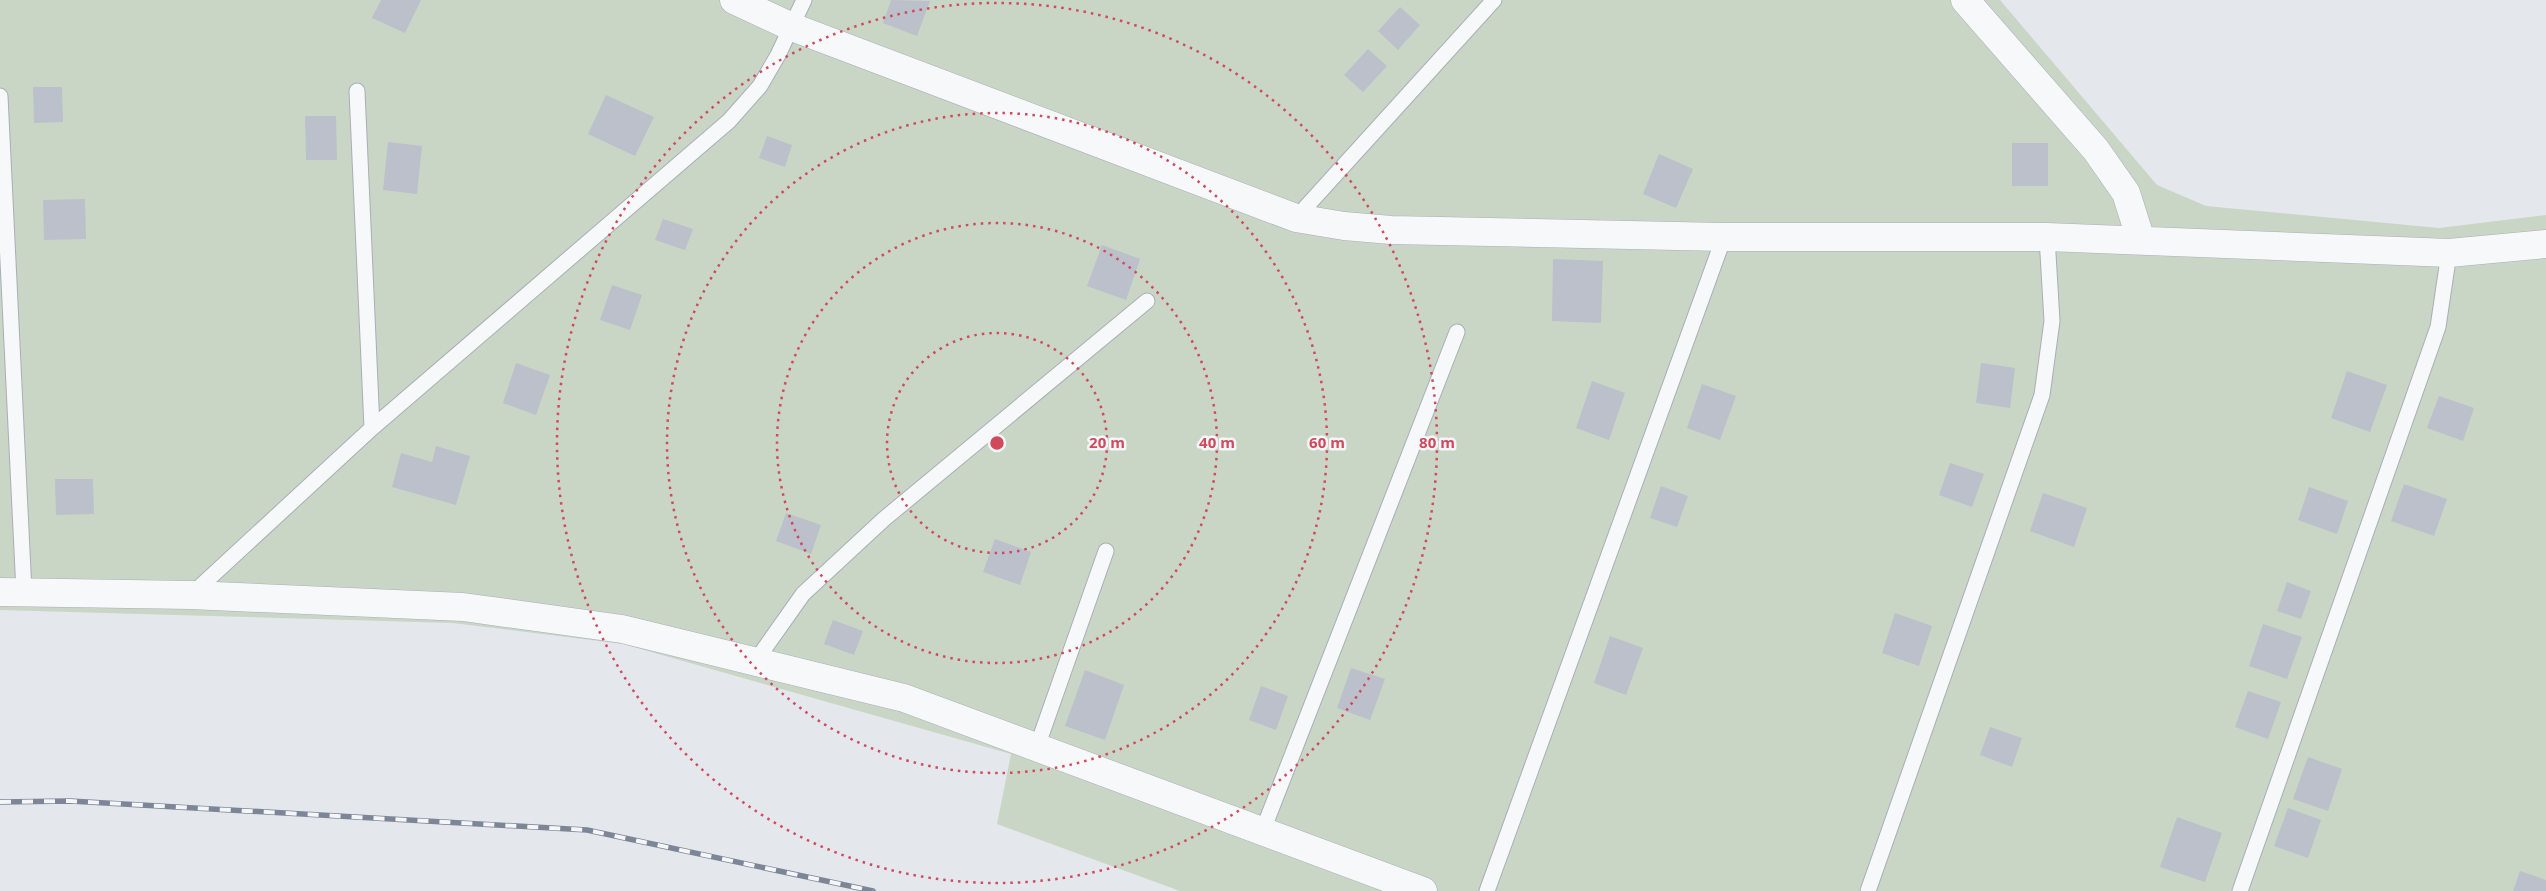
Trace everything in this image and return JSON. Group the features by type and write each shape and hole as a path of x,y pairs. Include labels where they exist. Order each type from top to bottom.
{"street":[{"path":"734,0 792,27 1296,218 1344,226 1392,230 1724,236 2047,237 2449,253 2546,244"},
{"path":"1965,0 2096,150 2126,193 2141,240"},
{"path":"12,592 191,595 463,607 622,630 904,698 1263,830 1422,891"}],"lane":[{"path":"191,595 372,428 729,121 760,86 792,27 804,0"},
{"path":"1296,218 1494,0"},
{"path":"357,91 372,428"},
{"path":"0,96 12,592"},
{"path":"1487,891 1724,236"},
{"path":"1868,891 2042,394 2052,321 2047,237"},
{"path":"2240,891 2438,327 2449,253"},
{"path":"755,662 803,594 876,526 1147,301"},
{"path":"1263,830 1457,332"},
{"path":"1037,747 1106,551"}],"green space":[{"path":"0,0 2000,0 2157,185 2206,206 2439,228 2546,215 2546,891 1180,891 997,824 1011,754 623,644 453,623 0,610"}],"building":[{"path":"381,0 421,0 405,33 372,18"},
{"path":"891,0 930,1 917,36 883,23"},
{"path":"1400,7 1420,25 1398,50 1378,31"},
{"path":"1368,49 1387,66 1363,92 1344,75"},
{"path":"33,87 62,87 63,122 34,123"},
{"path":"606,95 654,117 635,156 588,134"},
{"path":"305,116 336,116 337,160 306,160"},
{"path":"767,136 792,145 785,167 759,158"},
{"path":"388,142 422,146 417,194 383,190"},
{"path":"2012,143 2048,143 2048,186 2012,186"},
{"path":"1659,154 1693,169 1676,208 1643,194"},
{"path":"85,199 86,239 44,240 43,200"},
{"path":"663,219 693,229 685,250 655,240"},
{"path":"1102,245 1140,259 1126,300 1087,286"},
{"path":"1553,259 1603,261 1601,323 1552,321"},
{"path":"612,285 642,295 630,330 600,320"},
{"path":"516,363 550,375 536,415 503,403"},
{"path":"1981,363 2015,368 2010,408 1976,403"},
{"path":"2347,371 2387,385 2370,432 2331,418"},
{"path":"1592,381 1625,393 1609,440 1576,428"},
{"path":"1702,384 1736,396 1720,440 1687,428"},
{"path":"2439,396 2474,408 2463,441 2427,428"},
{"path":"436,446 470,456 456,505 392,487 401,453 432,462"},
{"path":"1950,463 1984,474 1972,507 1939,495"},
{"path":"55,479 93,479 94,514 56,515"},
{"path":"2404,484 2447,499 2434,536 2391,521"},
{"path":"1661,486 1688,496 1677,527 1650,518"},
{"path":"2309,487 2348,501 2337,534 2298,520"},
{"path":"2043,493 2087,508 2074,547 2030,531"},
{"path":"786,513 821,525 811,554 776,541"},
{"path":"995,539 1031,552 1020,585 983,572"},
{"path":"2287,582 2311,591 2301,619 2277,611"},
{"path":"1895,613 1932,626 1919,666 1882,653"},
{"path":"833,620 863,631 854,655 824,644"},
{"path":"2263,624 2302,637 2287,679 2249,666"},
{"path":"1610,636 1643,648 1626,695 1594,683"},
{"path":"1351,668 1385,679 1370,720 1337,708"},
{"path":"1085,670 1124,685 1105,740 1065,726"},
{"path":"1261,686 1288,696 1276,730 1249,720"},
{"path":"2248,691 2281,702 2268,739 2235,727"},
{"path":"1990,727 2022,738 2012,767 1980,755"},
{"path":"2308,757 2342,769 2328,811 2293,799"},
{"path":"2288,808 2321,820 2308,858 2274,846"},
{"path":"2177,817 2222,833 2205,882 2160,867"},
{"path":"2520,871 2546,880 2546,891 2513,891"}],"railway":[{"path":"0,802 70,801 587,830 873,891"}]}
